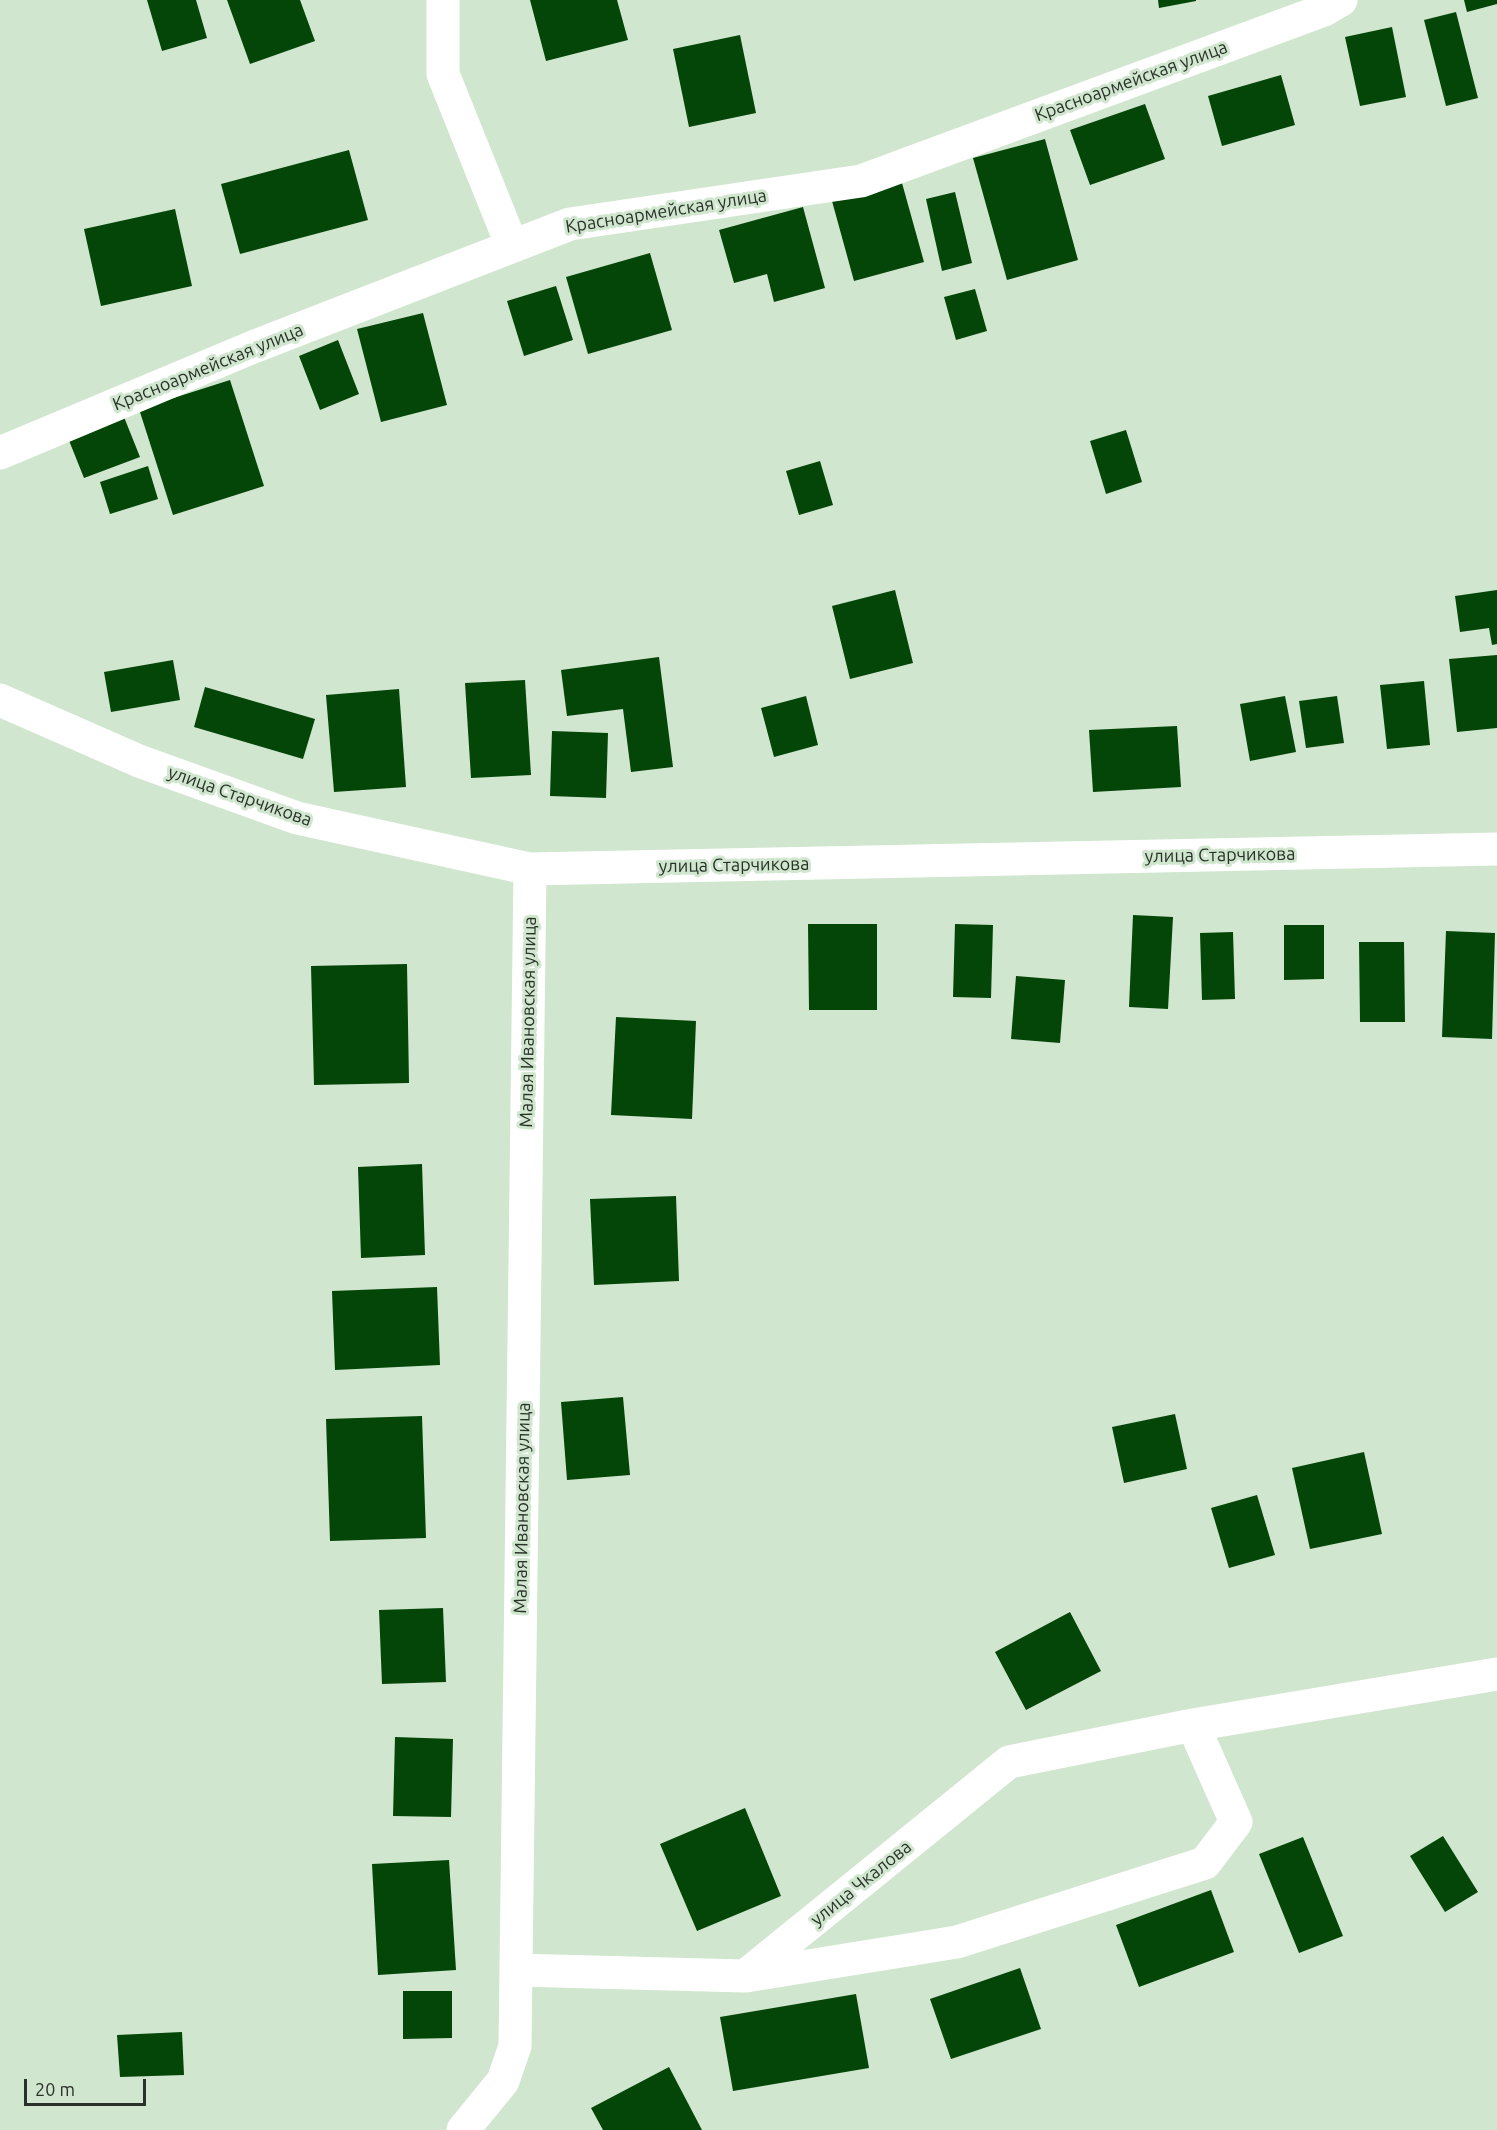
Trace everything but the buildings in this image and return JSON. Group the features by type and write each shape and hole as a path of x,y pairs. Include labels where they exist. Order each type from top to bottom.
{"street":[{"path":"443,0 443,74 512,246"},
{"name":"Красноармейская улица","path":"0,453 253,347 570,224 861,181 1324,10 1341,0"},
{"name":"улица Старчикова","path":"0,700 139,761 297,818 530,869 1497,849"},
{"name":"Малая Ивановская улица","path":"463,2130 503,2081 515,2046 530,869"},
{"name":"улица Чкалова","path":"745,1976 1009,1762 1193,1725 1497,1674"},
{"path":"516,1970 745,1976 957,1942 1205,1863 1236,1822 1193,1725"}]}
